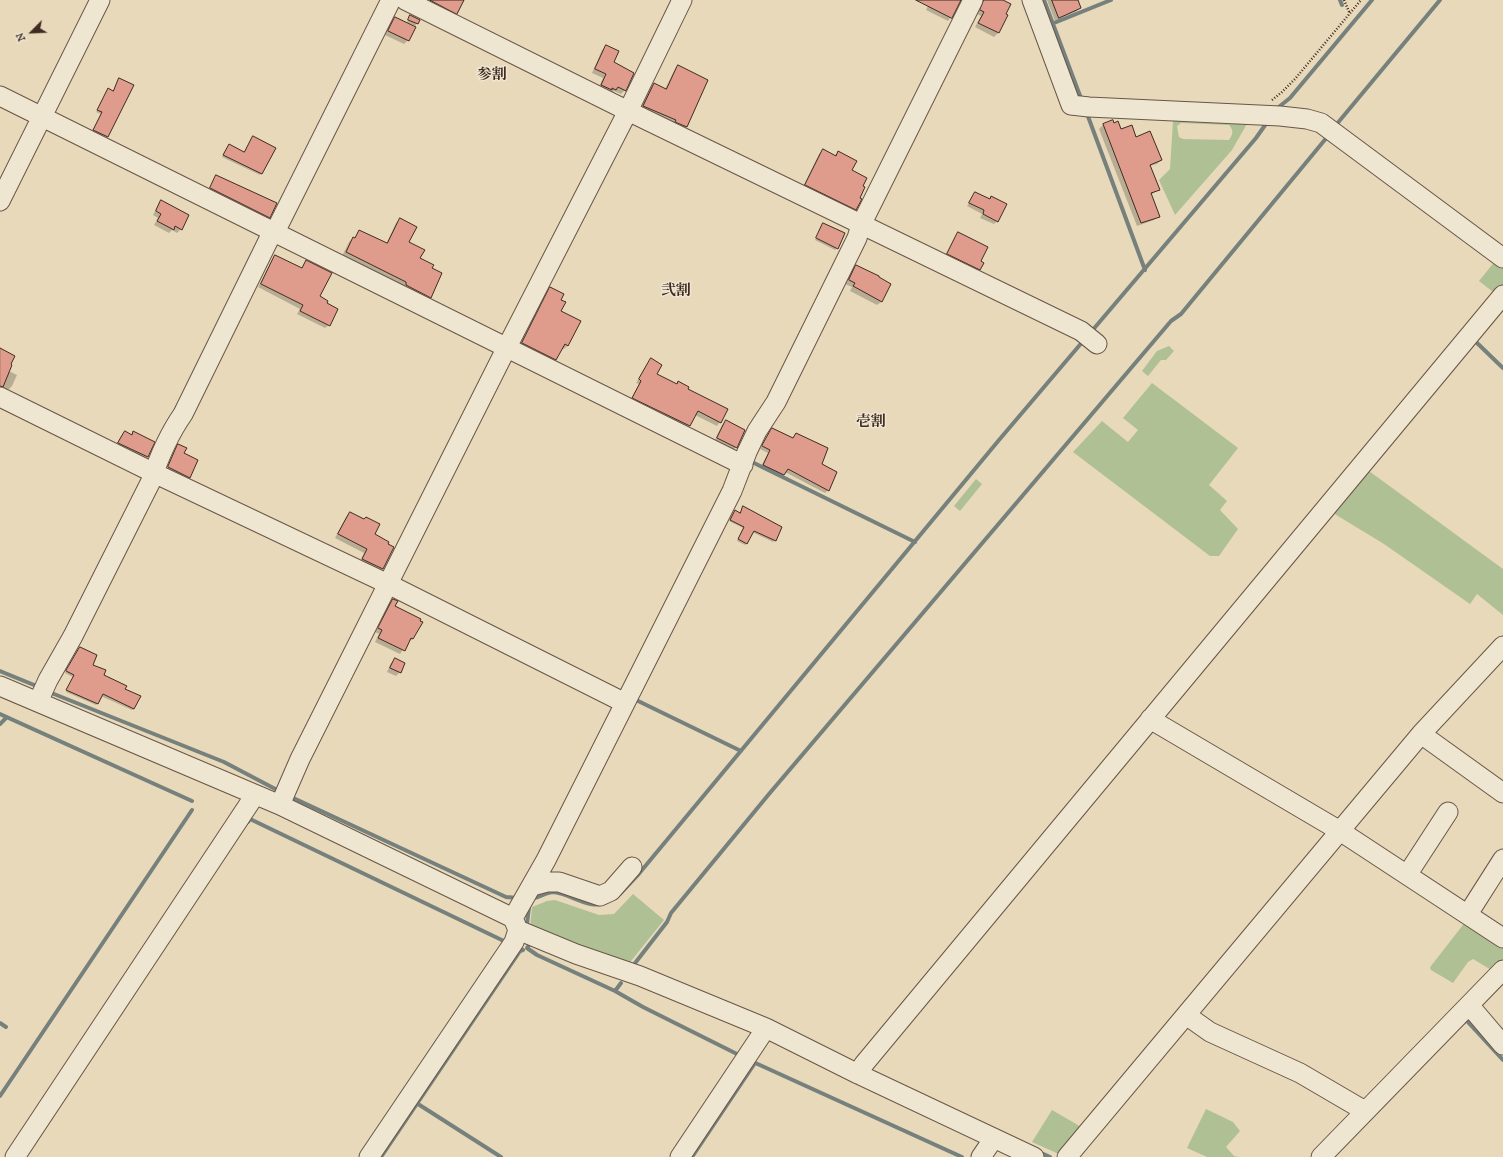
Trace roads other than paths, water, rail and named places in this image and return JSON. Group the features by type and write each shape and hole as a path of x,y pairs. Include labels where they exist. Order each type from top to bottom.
{"street":[{"path":"0,201 39,115 100,0"},
{"path":"42,694 98,588 151,481 155,468 173,429 183,414 270,237 275,232 391,0"},
{"path":"405,0 630,107 861,225 870,228 1091,339"},
{"path":"283,797 300,759 507,347 630,107 682,0"},
{"path":"519,917 621,701 728,498 738,462 747,452 757,431 776,402 857,238 861,225 973,0"},
{"path":"1032,0 1071,105 1084,107 1268,115 1307,119 1321,123 1503,258"},
{"path":"0,96 738,462"},
{"path":"861,1070 1154,722 1503,295"},
{"path":"0,397 155,468 621,701"},
{"path":"1067,1157 1186,1015 1503,646"},
{"path":"0,686 42,694 197,769 255,795 283,797 519,917 576,954 640,976 766,1028 861,1070 1034,1157"},
{"path":"1154,722 1344,831 1407,875 1503,938"},
{"path":"1426,737 1503,793"},
{"path":"15,1157 255,795"},
{"path":"1407,875 1448,812"},
{"path":"1468,914 1503,860"},
{"path":"369,1157 519,917 547,882 559,882 600,896 611,891 632,867"},
{"path":"1321,1157 1503,970"},
{"path":"1469,1005 1503,1045"},
{"path":"1186,1015 1210,1032 1300,1073 1366,1111"},
{"path":"680,1157 766,1028"},
{"path":"981,1157 994,1138"}],"waterway":[{"path":"1044,0 1082,101"},
{"path":"1054,23 1111,0"},
{"path":"1340,0 1342,5"},
{"path":"1275,110 1290,98 1372,0"},
{"path":"1336,125 1440,0"},
{"path":"1086,111 1145,270"},
{"path":"1091,332 1256,138 1268,121"},
{"path":"632,967 667,922 671,913 769,794 1171,321 1181,314 1328,136"},
{"path":"620,894 637,876 999,440 1084,340"},
{"path":"1475,341 1503,368"},
{"path":"752,462 915,542"},
{"path":"0,671 39,687"},
{"path":"49,692 224,762 281,792"},
{"path":"634,699 741,751"},
{"path":"0,714 192,801"},
{"path":"0,724 7,717"},
{"path":"289,796 506,897 518,898"},
{"path":"0,1096 192,810"},
{"path":"248,822 250,819 508,943"},
{"path":"530,899 554,892 561,893 594,905 607,902"},
{"path":"527,924 529,907"},
{"path":"529,945 527,948 537,955 615,991 643,1007 741,1056"},
{"path":"516,946 523,950"},
{"path":"381,1157 520,951 523,950"},
{"path":"615,991 621,983"},
{"path":"1463,1023 1466,1020 1503,1060"},
{"path":"0,1023 6,1027"},
{"path":"751,1061 962,1157"},
{"path":"692,1157 755,1063"},
{"path":"418,1104 501,1157"},
{"path":"1037,1151 1050,1157"}],"district":[{"name":"参割","path":"492,75"},
{"name":"弐割","path":"676,291"},
{"name":"壱割","path":"871,422"}]}
